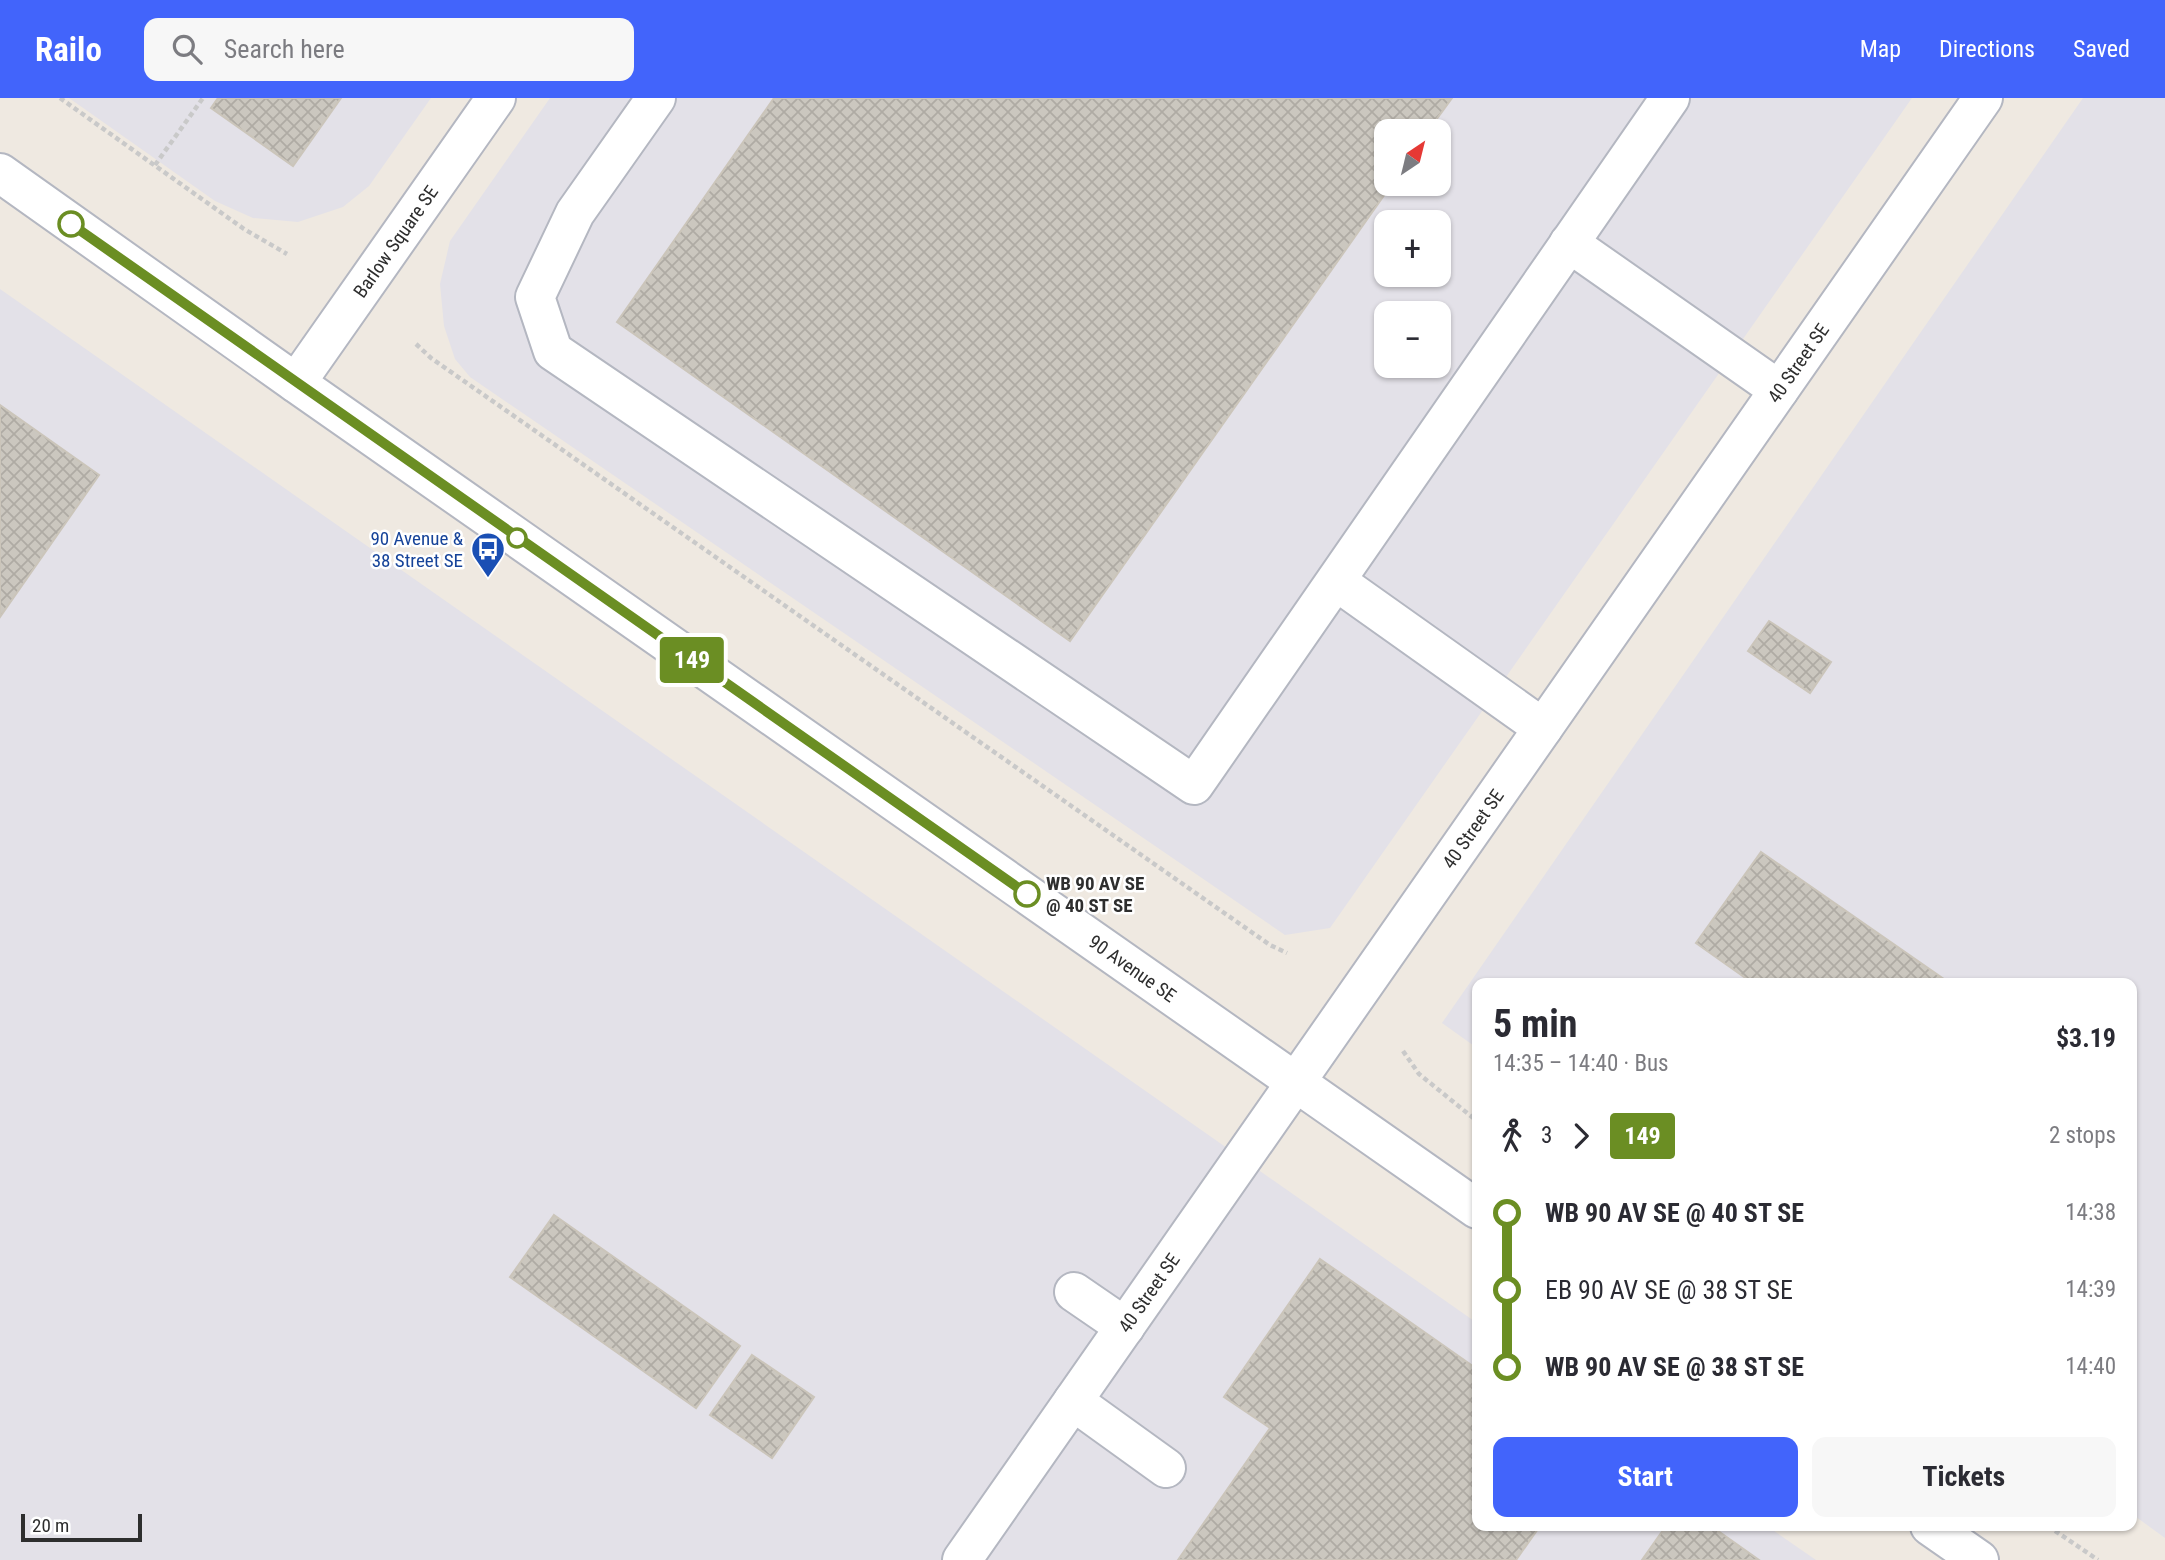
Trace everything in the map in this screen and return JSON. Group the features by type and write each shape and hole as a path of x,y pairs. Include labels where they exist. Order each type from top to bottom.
{"street":[{"name":"Barlow Square SE","path":"296,383 496,98"},
{"path":"656,98 575,213 534,296 553,351 1194,785 1670,98"},
{"name":"40 Street SE","path":"962,1560 1983,98"},
{"name":"90 Avenue SE","path":"0,173 1472,1205"},
{"path":"1569,243 1779,390"},
{"path":"1336,581 1543,728"},
{"path":"1074,1292 1125,1327"},
{"path":"1073,1401 1166,1468"},
{"path":"1937,1531 1979,1560"}],"path":[{"path":"60,98 244,229 287,254"},
{"path":"155,165 203,98"},
{"path":"416,344 431,358 1260,938 1286,953"},
{"path":"1403,1051 1419,1074 1472,1117"},
{"path":"2055,1531 2098,1560"}],"shaded area":[{"path":"69,98 431,98 369,186 343,207 298,222 253,218 215,201"},
{"path":"550,98 1912,98 1330,928 1285,935 470,377 455,359 444,326 440,284 450,241"},
{"path":"2083,98 2165,98 2165,1538 2137,1518 2137,978 1473,978"},
{"path":"0,289 1472,1319 1472,1531 1774,1531 1816,1560 0,1560"},
{"path":"1472,980 1472,1044 1442,1023"}],"building":[{"path":"218,98 341,98 293,166 211,108"},
{"path":"774,98 1452,98 1437,119 1374,119 1374,196 1384,196 1070,641 617,322"},
{"path":"0,405 99,475 0,617"},
{"path":"1769,621 1831,662 1810,693 1748,651"},
{"path":"1761,852 1942,978 1746,978 1696,943"},
{"path":"554,1215 740,1346 696,1408 510,1277"},
{"path":"1320,1259 1472,1365 1472,1531 1536,1531 1516,1560 1178,1560 1270,1428 1224,1397"},
{"path":"752,1355 814,1397 772,1458 710,1415"},
{"path":"1662,1531 1718,1531 1759,1560 1642,1560"}],"bus line":[{"name":"149","path":"71,224 1027,894"}],"place":[{"name":"90 Avenue & 38 Street SE","path":"488,579"},
{"name":"WB 90 AV SE @ 40 ST SE","path":"1027,894"}]}
